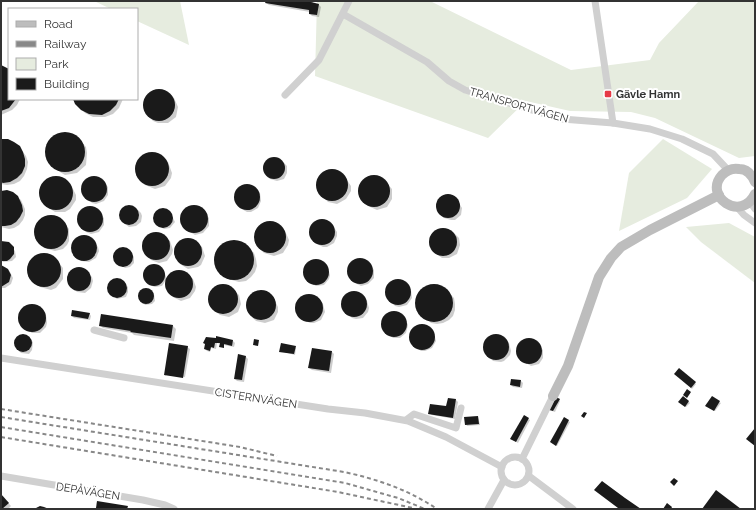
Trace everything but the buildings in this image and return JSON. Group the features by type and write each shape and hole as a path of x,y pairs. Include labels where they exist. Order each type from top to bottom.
{"main road":[{"path":"753,202 737,207 726,204 719,195 717,189 720,178 728,170 740,168 745,170 750,174 755,182"},
{"path":"553,396 568,366 599,277 611,258 621,247 643,234 719,195"}],"street":[{"path":"285,95 319,60 350,1"},
{"path":"595,1 613,123"},
{"name":"TRANSPORTVÄGEN","path":"344,14 427,62 449,81 465,90 562,119 613,123 650,129 682,139 713,154 728,170"},
{"path":"737,207 744,215 755,223"},
{"path":"94,330 124,338"},
{"name":"CISTERNVÄGEN","path":"1,358 406,420 446,437 502,467"},
{"path":"522,459 553,396"},
{"path":"406,420 414,414 456,428 461,408"},
{"path":"517,457 522,459 528,464 529,476 527,480 520,485 511,485 504,480 501,472 502,467 508,459 517,457"},
{"name":"DEPÅVÄGEN","path":"1,476 143,500 165,505 174,509"},
{"path":"529,476 573,509"},
{"path":"488,508 504,480"}],"green space":[{"path":"94,1 180,1 189,45 138,21 138,8 109,8"},
{"path":"317,1 430,1 571,70 650,60 659,43 699,1 755,1 755,156 739,158 655,118 631,112 570,111 526,101 488,138 315,76"},
{"path":"663,139 712,169 687,198 619,231 629,173"},
{"path":"729,223 755,237 755,283 701,242 686,227"}],"railway":[{"path":"1,409 240,447 277,456"},
{"path":"1,417 344,472 369,478 392,486 415,496 437,509"},
{"path":"1,427 345,483 398,498 425,509"},
{"path":"1,437 338,492 413,508"}],"place":[{"name":"Gävle Hamn","path":"608,94"}]}
